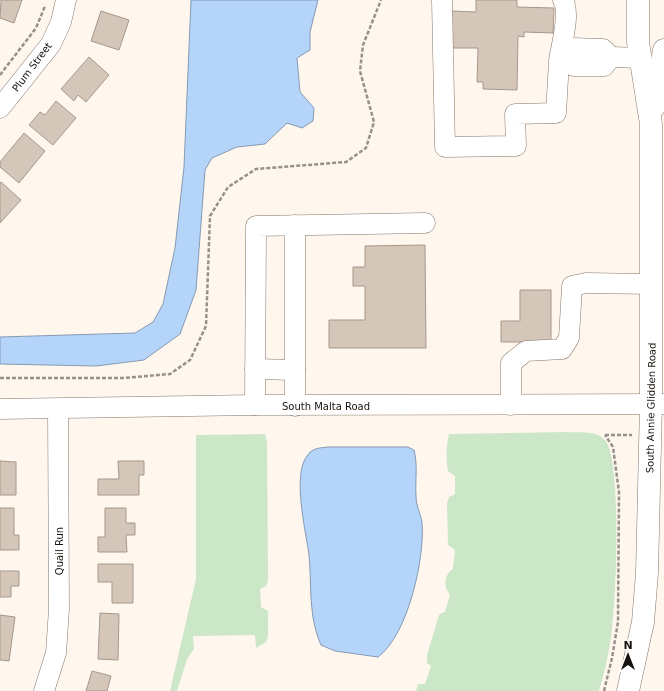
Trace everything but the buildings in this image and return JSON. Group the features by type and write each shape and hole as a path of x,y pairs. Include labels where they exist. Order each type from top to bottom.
{"main road":[{"name":"South Annie Glidden Road","path":"628,691 643,622 658,404 651,284 651,124 638,42 638,0"},
{"name":"South Annie Glidden Road","path":"651,124 664,50"}],"street":[{"name":"Plum Street","path":"0,108 51,44 61,22 66,0"},
{"path":"442,0 445,147 516,146 515,114 556,113 560,59 565,24 565,4 563,0"},
{"path":"560,59 572,48 603,48 611,57 641,58"},
{"path":"255,405 256,226 425,223"},
{"path":"296,225 296,406"},
{"path":"511,405 511,363 526,351 562,349 569,338 572,286 586,283 651,284"},
{"path":"255,369 295,370"},
{"name":"South Malta Road","path":"0,409 255,405 658,404"},
{"name":"Quail Run","path":"44,691 56,653 59,609 58,409"}],"path":[{"path":"0,75 36,28 47,0"},
{"path":"0,378 123,378 170,374 190,360 206,326 210,216 228,187 256,169 346,162 366,148 374,122 360,72 362,45 381,0"},
{"path":"604,691 618,622 619,492 613,447 605,435"}],"green space":[{"path":"593,433 605,440 610,452 614,473 616,500 616,561 614,612 609,652 599,691 416,691 418,684 425,684 431,666 427,663 427,655 439,615 445,612 450,595 446,588 446,577 453,569 455,550 448,545 447,503 449,497 455,494 455,476 448,471 447,443 449,434"},
{"path":"265,434 267,443 268,581 266,586 260,589 261,607 268,611 268,636 266,642 256,648 255,635 193,636 194,649 187,659 177,691 170,691 196,579 196,435"}],"water":[{"path":"191,0 318,0 310,32 310,50 297,58 300,92 314,108 313,121 302,128 287,123 265,144 237,147 212,158 205,170 196,290 180,334 144,360 96,366 0,364 0,337 135,333 153,322 163,304 175,248 184,167"},
{"path":"328,447 408,447 414,450 416,467 416,500 422,523 421,556 406,614 398,632 389,646 378,657 335,651 321,645 314,623 311,601 309,555 301,504 301,476 303,465 309,453 316,449"}]}
